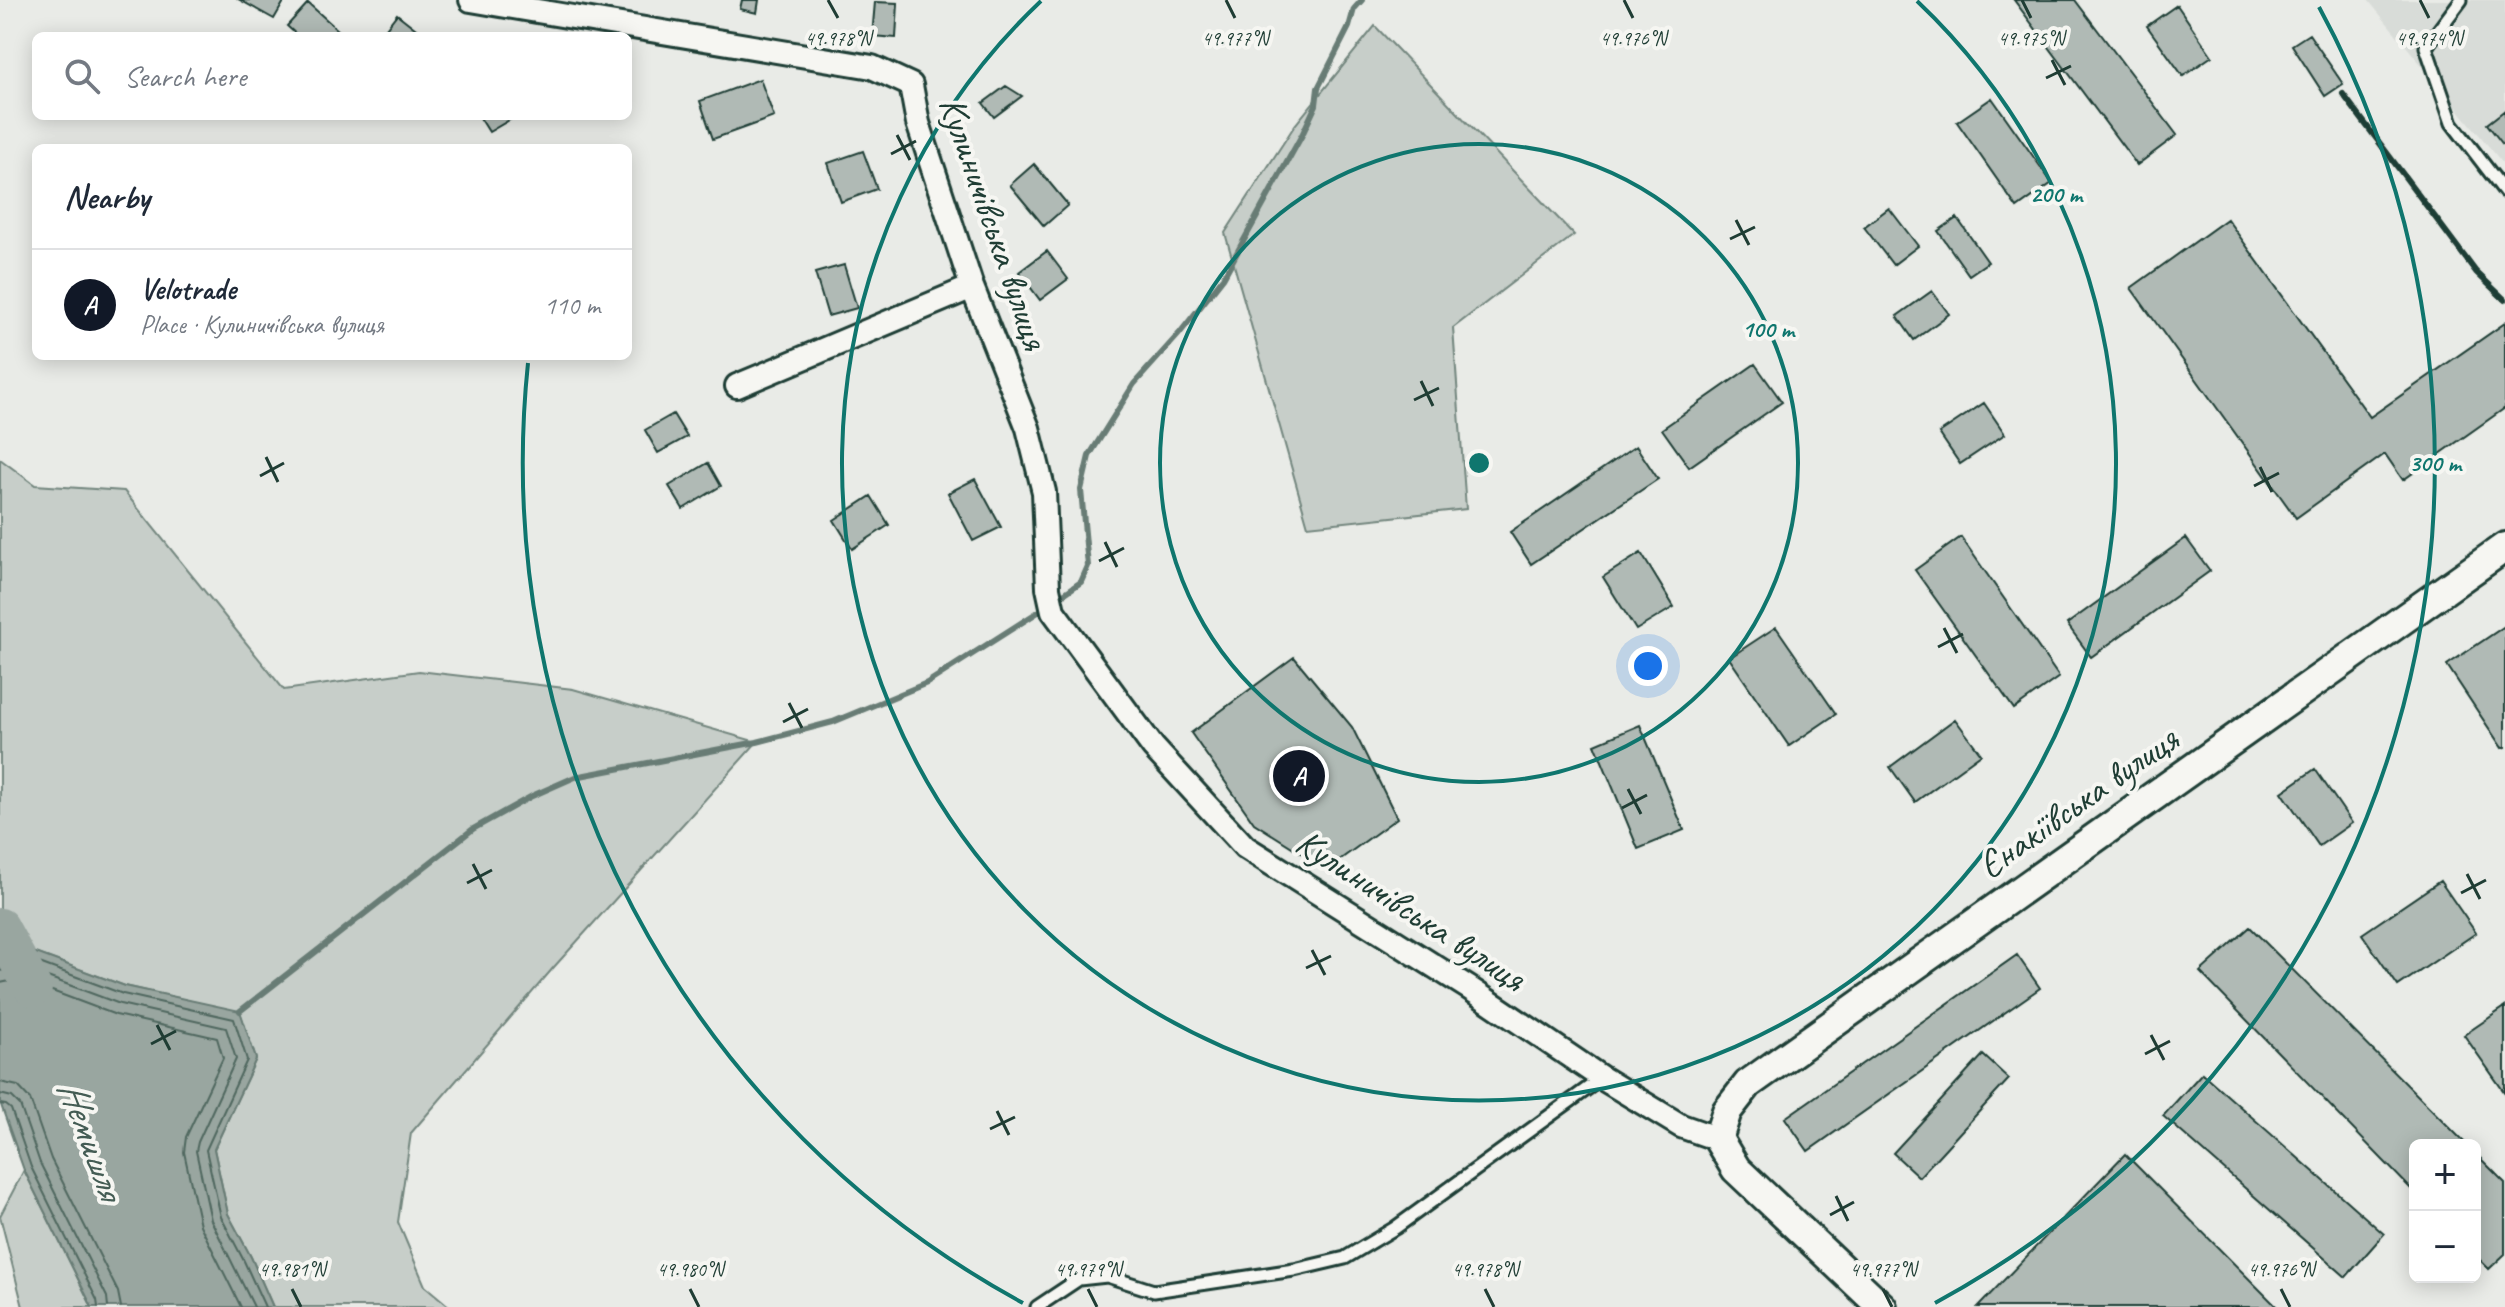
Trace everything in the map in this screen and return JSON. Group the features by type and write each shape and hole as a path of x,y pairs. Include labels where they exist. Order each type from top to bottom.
{"street":[{"name":"Кулиничівська вулиця","path":"471,0 872,67 911,85 918,123 972,287 1028,428 1044,492 1048,588 1053,611 1153,747 1245,847 1469,988 1602,1078 1681,1126 1718,1139"},
{"path":"737,386 972,287"},
{"name":"Єнакіївська вулиця","path":"1718,1139 1727,1111 1748,1084 2505,547"},
{"path":"1718,1139 1736,1169 1882,1307"}],"lane":[{"path":"2461,0 2426,47 2452,123 2505,192"},
{"path":"1037,1307 1079,1279 1107,1276 1154,1291 1294,1270 1345,1258 1395,1228 1602,1078"}],"shaded area":[{"path":"2368,0 2505,0 2505,166"},
{"path":"1375,26 1574,235 1453,328 1466,509 1308,526 1225,233 1295,125"},
{"path":"0,459 35,485 124,491 284,690 419,671 573,689 757,742 554,967 411,1133 398,1222 425,1286 450,1307 273,1307 228,1214 214,1149 256,1059 240,1012 125,986 8,943 0,960"},
{"path":"24,1170 92,1307 23,1307 0,1216"}],"water":[{"path":"9,943 125,986 240,1011 256,1059 214,1149 228,1214 273,1307 92,1307 24,1170 0,1102 0,960"}],"building":[{"path":"240,0 285,0 274,19"},
{"path":"742,0 759,0 757,13 740,9"},
{"path":"2014,0 2075,0 2177,135 2137,165"},
{"path":"875,2 898,3 896,38 872,36"},
{"path":"308,3 338,30 294,32 287,26"},
{"path":"2177,5 2212,56 2183,76 2147,26"},
{"path":"397,14 420,32 383,32"},
{"path":"2309,34 2343,84 2325,96 2292,45"},
{"path":"760,79 774,117 713,139 700,101"},
{"path":"1006,86 1022,96 994,117 983,103"},
{"path":"1992,98 2052,183 2017,208 1957,122"},
{"path":"2505,110 2505,147 2487,124"},
{"path":"482,120 509,120 489,132"},
{"path":"863,151 877,189 841,202 828,163"},
{"path":"1034,164 1068,205 1044,226 1010,185"},
{"path":"1889,208 1918,246 1893,265 1864,227"},
{"path":"1957,218 1988,262 1969,275 1938,231"},
{"path":"2227,219 2370,417 2505,323 2505,408 2403,480 2385,454 2296,518 2131,288"},
{"path":"1047,251 1068,279 1040,300 1019,272"},
{"path":"844,265 857,308 828,316 815,273"},
{"path":"1932,291 1949,314 1914,340 1897,316"},
{"path":"1755,364 1782,402 1689,467 1662,429"},
{"path":"1984,403 2005,434 1960,464 1939,433"},
{"path":"673,414 687,437 658,453 645,430"},
{"path":"1636,446 1658,479 1531,564 1510,532"},
{"path":"708,463 721,486 683,509 669,486"},
{"path":"975,479 1001,527 973,541 948,493"},
{"path":"871,496 889,525 852,549 834,520"},
{"path":"1961,537 2059,677 2014,709 1915,570"},
{"path":"2186,538 2210,571 2091,657 2067,624"},
{"path":"1641,553 1674,607 1636,630 1603,577"},
{"path":"2505,626 2505,747 2502,748 2447,665"},
{"path":"1776,627 1836,714 1789,746 1729,658"},
{"path":"1294,657 1352,727 1397,818 1327,869 1254,823 1191,733"},
{"path":"1955,719 1981,754 1915,802 1890,767"},
{"path":"1640,725 1684,830 1638,849 1595,744"},
{"path":"2315,769 2352,823 2319,846 2282,792"},
{"path":"2440,881 2476,933 2398,986 2362,934"},
{"path":"2250,927 2461,1139 2409,1139 2409,1187 2200,972"},
{"path":"2017,955 2040,988 1808,1151 1785,1118"},
{"path":"2505,1007 2505,1093 2464,1035"},
{"path":"1983,1055 2009,1079 1919,1177 1893,1153"},
{"path":"2202,1073 2384,1234 2346,1277 2163,1116"},
{"path":"2125,1154 2277,1307 1978,1307"},
{"path":"2481,1159 2505,1183 2505,1254 2489,1269 2481,1261"}],"waterway":[{"path":"1055,600 1081,582 1088,566 1081,490 1089,456 1134,384 1223,278 1302,135 1316,105 1318,88 1349,27 1354,9 1362,0"},
{"path":"240,1011 473,829 532,796 575,777 757,742 833,722 927,683 1046,607"},
{"name":"Немишля","path":"0,927 33,988"}],"railway":[{"path":"2343,94 2476,272 2505,300"}],"place":[{"name":"Velotrade","path":"1299,776"}]}
